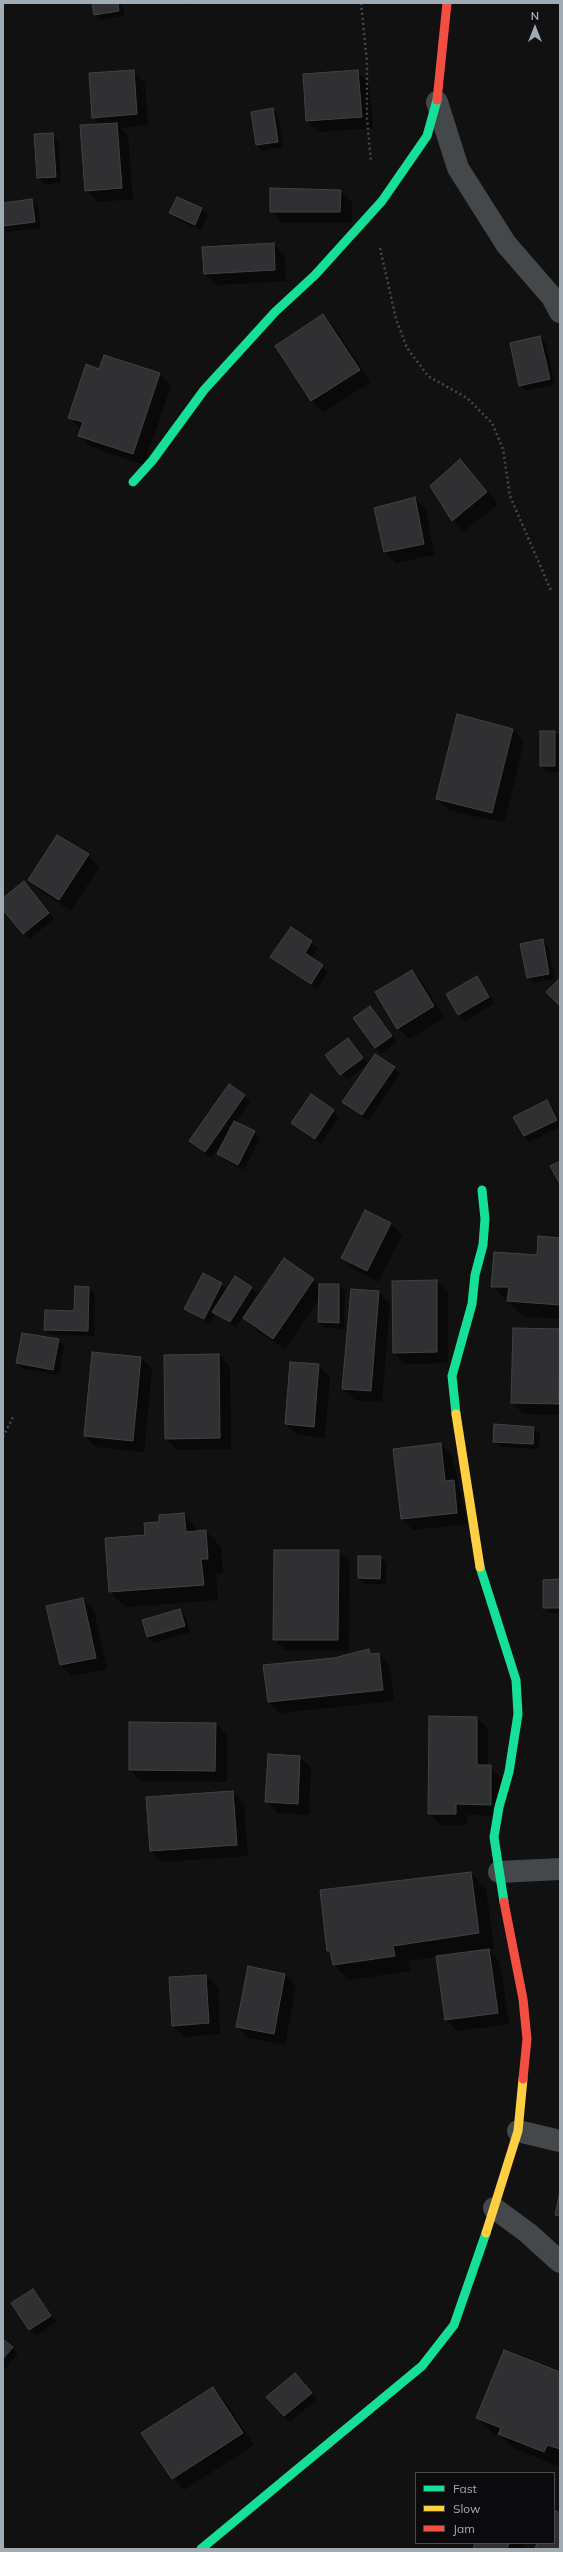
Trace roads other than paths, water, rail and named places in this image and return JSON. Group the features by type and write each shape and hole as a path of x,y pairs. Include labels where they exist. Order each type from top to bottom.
{"street":[{"path":"133,482 152,461 204,390 275,312 315,275 375,208 427,136 437,102 447,3"},
{"path":"437,102 458,168 506,244 552,297 560,312"},
{"path":"202,2549 422,2366 454,2325 464,2303 518,2131 526,2039 523,1999 499,1872 494,1837 499,1807 509,1772 518,1714 516,1680 480,1565 461,1454 452,1376 472,1304 475,1275 483,1245 485,1219 482,1190"},
{"path":"499,1872 560,1869"},
{"path":"518,2131 560,2141"},
{"path":"494,2208 528,2233 560,2262"}]}
